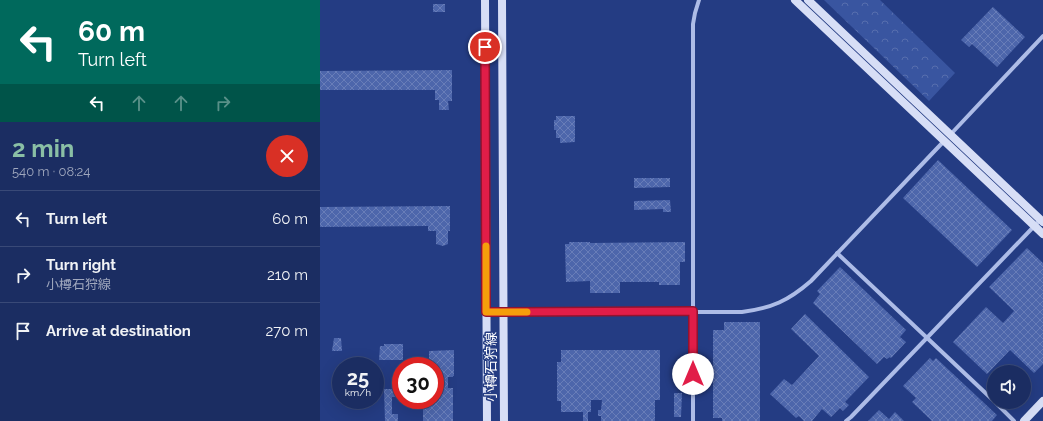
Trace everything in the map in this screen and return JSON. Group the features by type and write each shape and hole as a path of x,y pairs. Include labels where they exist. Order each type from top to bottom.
{"main road":[{"name":"小樽石狩線","path":"484,0 487,421"},
{"name":"小樽石狩線","path":"502,0 504,421"},
{"path":"795,0 944,141 1039,222"},
{"path":"808,0 950,134 1039,222 1043,234"},
{"path":"1024,421 1043,401"}],"street":[{"path":"693,421 693,24 699,0"},
{"path":"486,312 742,312 784,301 796,294 837,253 1043,36"},
{"path":"846,421 852,417 1039,222"},
{"path":"837,253 987,395"},
{"path":"1001,409 1014,421"}],"green space":[{"path":"824,0 880,0 955,73 929,101"}],"building":[{"path":"433,4 445,4 445,12 433,12"},
{"path":"993,7 1025,37 997,67 972,44 969,47 961,40"},
{"path":"452,70 452,101 448,101 449,110 439,110 439,100 435,100 435,90 320,90 320,71"},
{"path":"556,116 575,116 575,142 560,143 560,138 556,138 554,120 556,120"},
{"path":"938,160 1012,230 977,267 903,198"},
{"path":"634,178 670,178 670,187 634,188"},
{"path":"670,200 671,212 663,212 663,209 634,210 634,201"},
{"path":"450,206 450,231 448,231 448,244 443,246 436,244 436,231 428,231 428,226 320,227 320,207"},
{"path":"569,242 685,242 685,262 680,262 680,285 659,285 659,282 620,282 620,293 590,293 590,281 566,282 565,244 569,244"},
{"path":"1027,248 1043,263 1043,364 1034,373 1031,370 1031,365 1026,365 1010,350 996,365 987,365 987,374 953,342 986,307 1003,323 1014,311 989,287"},
{"path":"840,267 906,330 900,337 906,342 891,358 890,357 887,359 884,357 877,364 813,303 820,294 817,291"},
{"path":"805,314 869,377 845,402 849,405 843,411 840,408 831,417 822,409 812,421 804,421 799,416 796,418 770,394 784,379 792,385 819,356 791,329"},
{"path":"724,322 760,322 760,421 722,421 722,418 713,418 713,330 724,330"},
{"path":"334,338 341,338 342,351 332,351"},
{"path":"384,344 403,344 403,357 392,357 392,360 384,360 384,357 379,357 380,346 384,346"},
{"path":"454,350 454,376 448,377 448,388 453,388 453,421 423,421 423,409 444,409 444,357 429,357 429,351"},
{"path":"561,350 660,350 660,400 655,400 655,421 601,421 601,416 598,416 598,410 601,410 602,400 591,400 591,412 588,412 588,421 583,421 583,412 561,412 561,401 557,401 557,362 561,362"},
{"path":"930,358 933,361 936,358 987,406 987,409 991,409 997,415 992,421 932,421 912,402 916,398 903,386"},
{"path":"384,389 392,389 392,414 398,414 398,421 385,421"},
{"path":"674,393 682,393 681,417 674,417"},
{"path":"879,410 889,419 895,412 904,421 868,421"}],"slow traffic":[{"path":"486,246 486,312 527,312"}],"route":[{"path":"485,47 486,312 693,311 693,374"}]}
